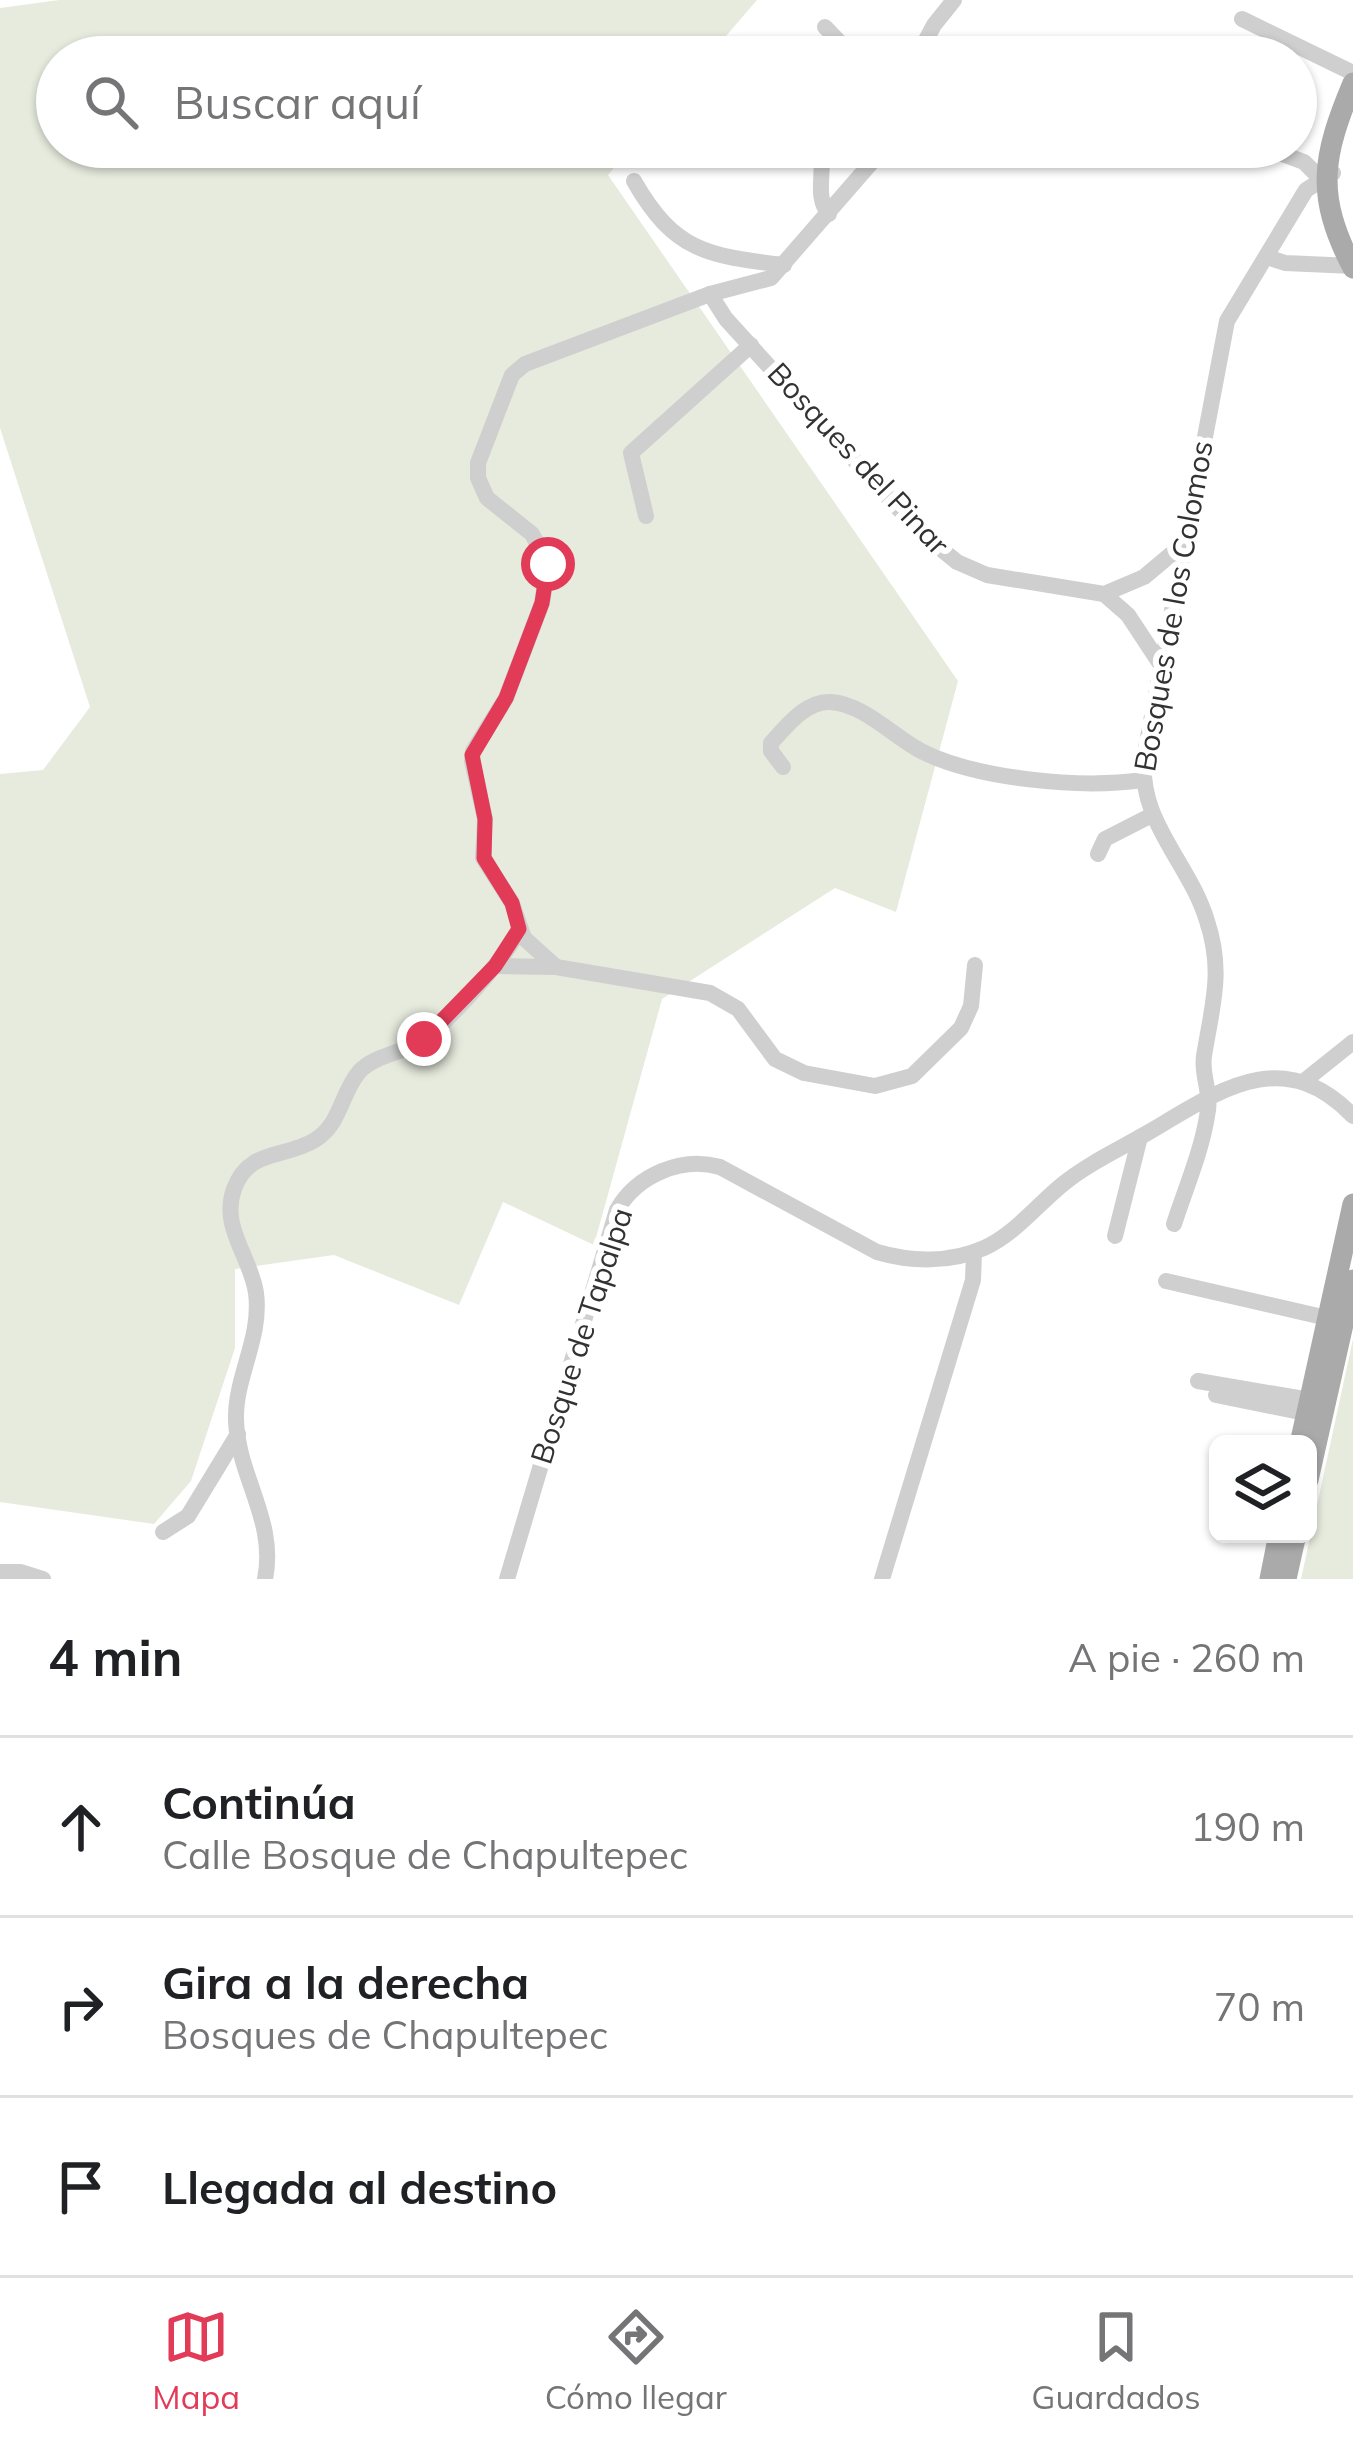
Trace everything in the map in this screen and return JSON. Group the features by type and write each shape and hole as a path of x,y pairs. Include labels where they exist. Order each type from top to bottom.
{"main road":[{"path":"1353,83 1328,146 1330,217 1353,267"},
{"path":"1353,116 1328,174 1353,243"},
{"path":"1311,1435 1327,1318 1353,1204"},
{"path":"1303,1435 1353,1280"}],"street":[{"path":"928,36 952,1"},
{"path":"1242,19 1277,36"},
{"path":"825,27 834,36"},
{"path":"1317,55 1353,73"},
{"path":"824,168 820,200 829,214"},
{"path":"556,967 519,929 512,903 484,858 485,819 472,755 506,698 542,603 548,564 532,534 491,503 480,486 478,463 516,369 710,294 764,281 784,266 867,168"},
{"path":"1316,168 1328,174"},
{"name":"Bosques de los Colomos","path":"1174,1224 1208,1114 1210,1094 1202,1072 1217,994 1212,942 1190,879 1152,815 1142,780 1159,662 1223,333 1306,190 1328,174"},
{"path":"634,181 655,218 685,244 784,266"},
{"path":"1267,257 1285,263 1353,267"},
{"name":"Bosques del Pinar","path":"710,294 718,309 944,554 987,575 1104,594"},
{"path":"646,516 631,453 751,345"},
{"path":"1159,662 1128,615 1104,594 1144,577 1181,546"},
{"path":"783,767 771,743 801,712 830,702 857,711 921,751 974,772 1103,782 1142,780"},
{"path":"1098,854 1105,839 1152,815"},
{"path":"265,1579 268,1535 238,1434 238,1398 252,1351 257,1306 230,1215 231,1198 242,1171 256,1158 297,1149 320,1136 335,1119 361,1070 431,1034 495,966 519,929"},
{"path":"495,966 556,967 721,996 738,1009 775,1059 804,1072 875,1086 912,1076 961,1028 970,1006 975,965"},
{"path":"1353,1042 1303,1082 1329,1094 1353,1116"},
{"name":"Bosque de Tapalpa","path":"507,1579 617,1210 637,1184 678,1166 707,1163 721,1166 877,1252 920,1259 974,1252 1016,1226 1074,1175 1210,1094 1262,1078 1303,1082"},
{"path":"1114,1236 1140,1138"},
{"path":"882,1579 973,1280 974,1252"},
{"path":"1166,1281 1327,1318"},
{"path":"1198,1381 1313,1410"},
{"path":"1216,1395 1313,1410"},
{"path":"163,1532 188,1516 238,1434"},
{"path":"0,1572 43,1579"}],"shaded area":[{"path":"59,0 757,0 726,36 36,36 36,168 614,168 608,175 958,681 896,912 835,888 662,999 594,1245 503,1202 459,1305 334,1255 235,1269 235,1348 191,1481 154,1524 0,1502 0,774 43,770 90,707 0,428 0,8"},
{"path":"1353,1339 1353,1579 1301,1579 1309,1543 1317,1543 1317,1505"}],"route":[{"path":"424,1039 495,966 519,929 512,903 484,858 485,819 472,755 506,698 542,603 548,564"}]}
